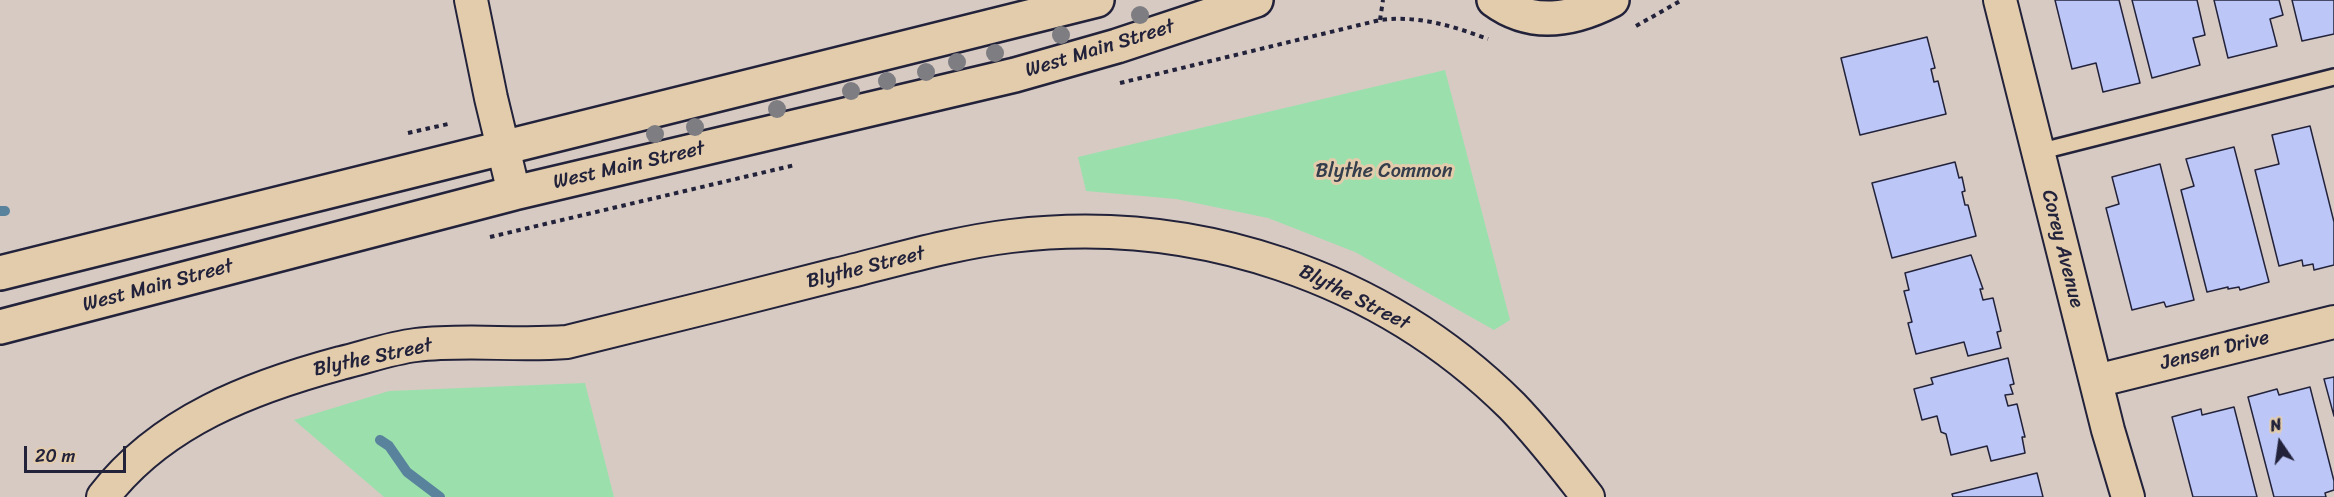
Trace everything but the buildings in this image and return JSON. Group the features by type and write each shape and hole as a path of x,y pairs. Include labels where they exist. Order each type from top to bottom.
{"street":[{"path":"471,0 514,193"},
{"path":"0,273 1097,0"},
{"name":"West Main Street","path":"0,327 514,193 1016,75 1117,46 1256,0"},
{"path":"1481,0 1551,19 1585,14 1612,0"},
{"name":"Corey Avenue","path":"2000,0 2096,381 2128,497"},
{"name":"Blythe Street","path":"103,497 137,459 187,423 275,383 382,352 416,345 456,342 508,345 567,342 945,248 1012,236 1085,231 1168,236 1259,255 1301,269 1375,305 1447,349 1512,407 1588,497"},
{"name":"Jensen Drive","path":"2096,381 2334,322"}],"lane":[{"path":"2038,152 2334,77"}],"path":[{"path":"1380,20 1383,0"}],"green space":[{"name":"Blythe Common","path":"1445,70 1510,320 1494,330 1355,252 1268,218 1176,199 1086,191 1078,157"},
{"path":"585,383 614,497 384,497 294,420 389,391"}],"waterway":[{"path":"0,211 5,211"},
{"path":"380,440 389,446 407,472 440,497"}]}
